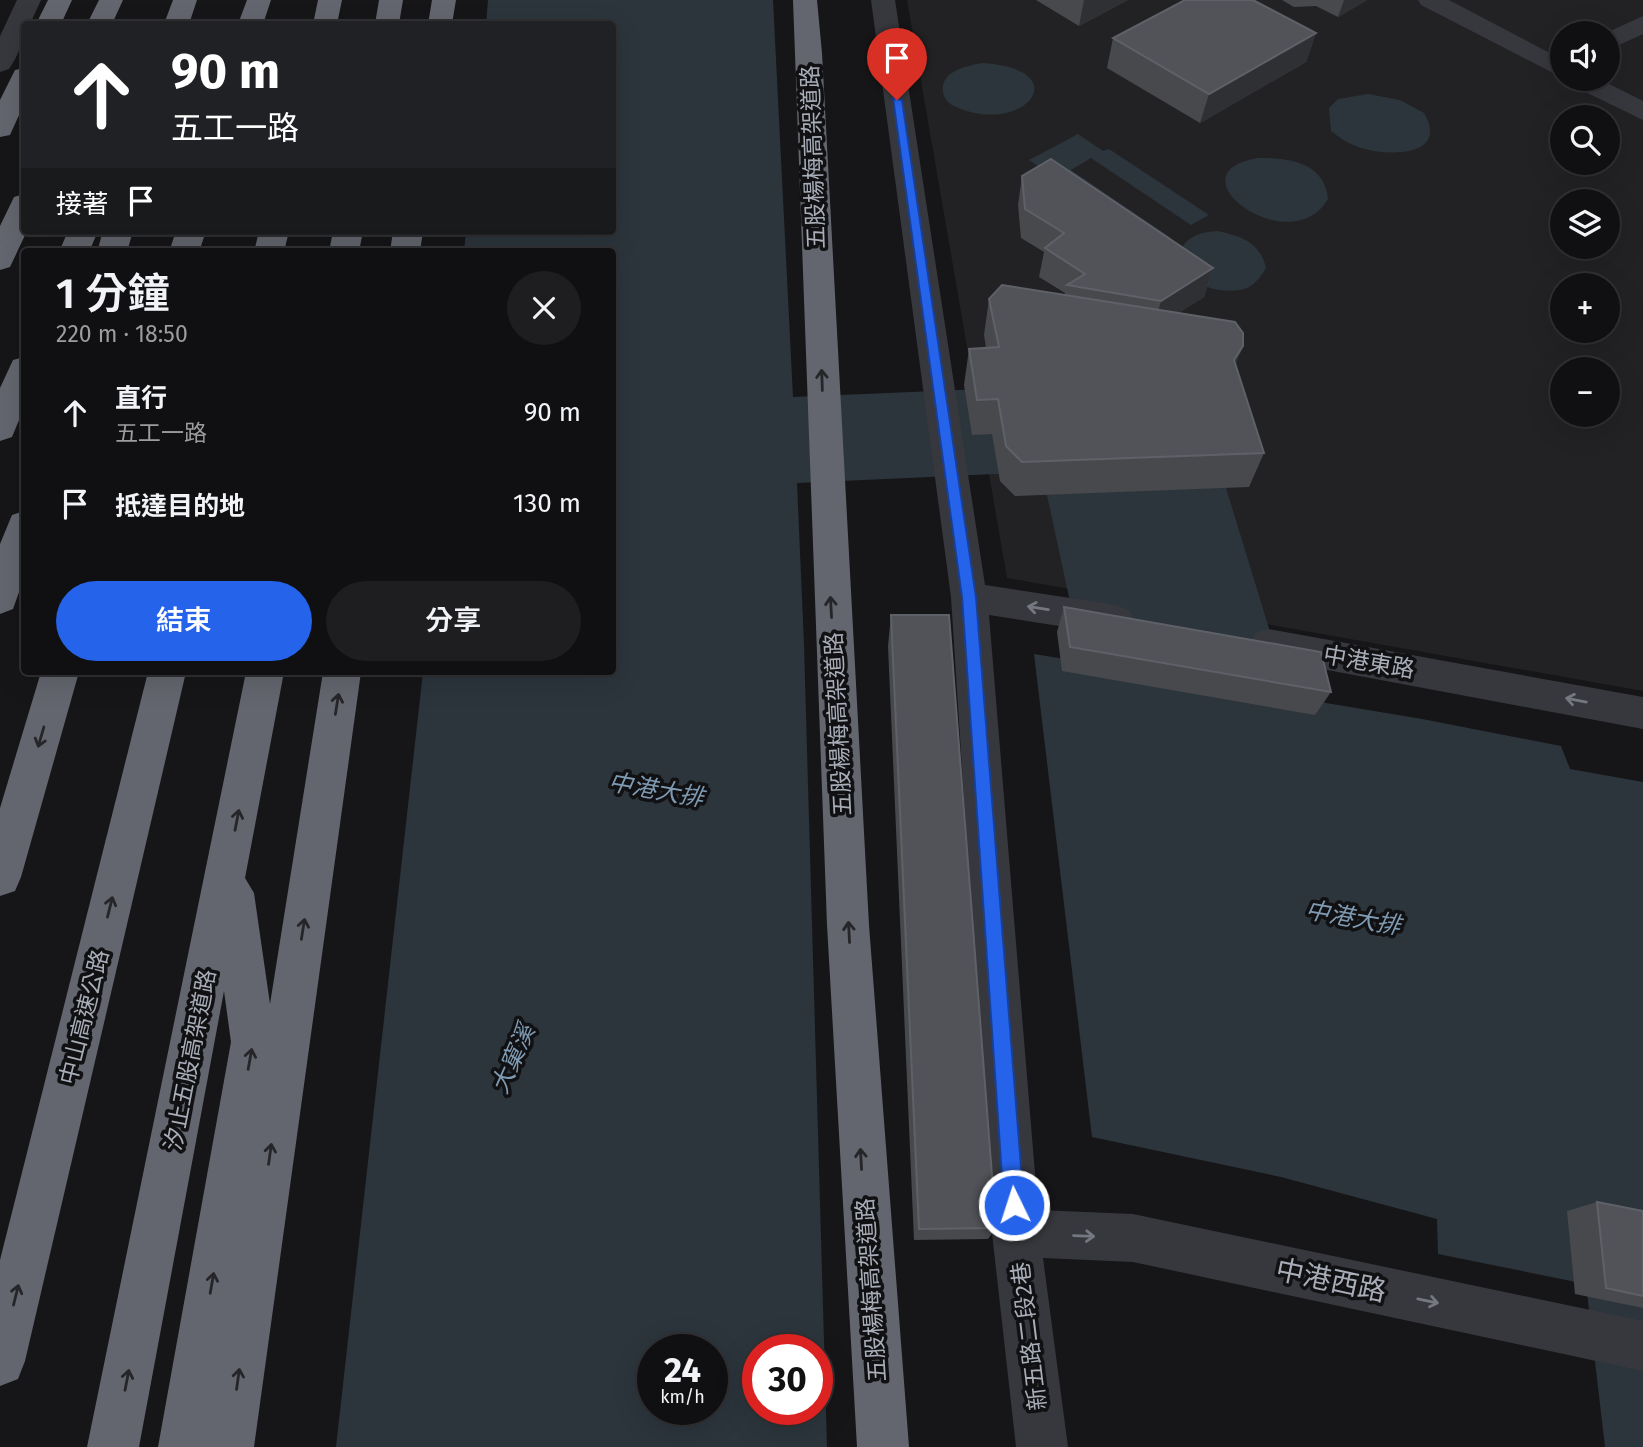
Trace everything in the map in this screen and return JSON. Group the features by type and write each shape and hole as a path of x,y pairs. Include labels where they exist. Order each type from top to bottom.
{"highway":[{"path":"50,21 60,0"},
{"path":"101,21 111,0"},
{"path":"178,21 185,0"},
{"path":"252,21 259,0"},
{"path":"325,21 330,0"},
{"path":"388,21 391,0"},
{"path":"440,21 444,0"},
{"name":"五股楊梅高架道路","path":"805,0 810,54 829,562 864,1206 883,1447"},
{"path":"0,129 21,83"},
{"path":"0,260 21,210"},
{"path":"0,429 21,376"},
{"path":"0,599 21,533"},
{"path":"0,877 59,675"},
{"name":"中山高速公路","path":"0,1361 166,675"},
{"name":"汐止五股高架道路","path":"114,1447 264,675"},
{"path":"228,1447 342,675"},
{"path":"184,1447 253,1041 229,862"}],"street":[{"path":"0,64 29,0"},
{"name":"新五路二段2巷","path":"883,0 969,597 1016,1233 1042,1447"},
{"path":"1430,0 1550,62"},
{"path":"1620,35 1643,24"},
{"path":"1604,91 1643,112"},
{"path":"969,597 1148,625"},
{"name":"中港東路","path":"1231,638 1643,713"},
{"name":"中港西路","path":"1016,1233 1133,1238 1643,1346"}],"shaded area":[{"path":"907,0 1643,0 1643,691 1007,578"}],"water":[{"path":"488,0 773,0 793,397 1193,380 1290,697 1561,746 1570,769 1643,782 1643,1447 1605,1447 1586,1284 1438,1254 1437,1219 1281,1177 1092,1137 1034,654 1083,662 1042,472 797,483 824,1334 742,1334 742,1425 826,1425 827,1447 336,1447 423,675 616,675 616,248 464,248 466,235 616,235 616,21 486,21"},
{"path":"982,63 1012,68 1028,77 1034,87 1031,99 1020,108 1002,114 981,114 949,103 944,97 943,85 950,74"},
{"path":"1368,94 1400,100 1424,113 1430,127 1429,138 1414,150 1389,152 1360,148 1331,131 1329,108 1338,99"},
{"path":"1078,134 1103,151 1109,149 1209,215 1191,225 1091,158 1071,170 1171,238 1154,248 1029,160"},
{"path":"1258,158 1293,161 1313,170 1320,177 1328,199 1311,216 1289,222 1266,218 1245,208 1230,194 1225,180 1233,167"},
{"path":"1217,231 1241,238 1259,252 1266,268 1250,286 1234,291 1218,290 1198,282 1187,270 1178,254 1182,248 1194,236"}],"building":[{"path":"1185,0 1253,0 1316,33 1209,94 1113,38"},
{"path":"1051,159 1213,268 1161,301 1067,285 1085,274 1045,248 1064,233 1025,209 1022,176"},
{"path":"1002,285 1235,322 1243,333 1243,346 1234,360 1264,453 1022,462 1006,446 998,399 977,400 969,349 999,347 989,299"},
{"path":"1064,607 1321,652 1331,692 1070,647"},
{"path":"891,615 949,615 996,1228 919,1229"},
{"path":"1597,1202 1643,1211 1643,1296 1606,1288"}],"route":[{"path":"897,100 969,597 1014,1205"}],"water label":[{"name":"中港大排","path":"656,790"},
{"name":"中港大排","path":"1353,918"},
{"name":"大窠溪","path":"513,1059"}]}
